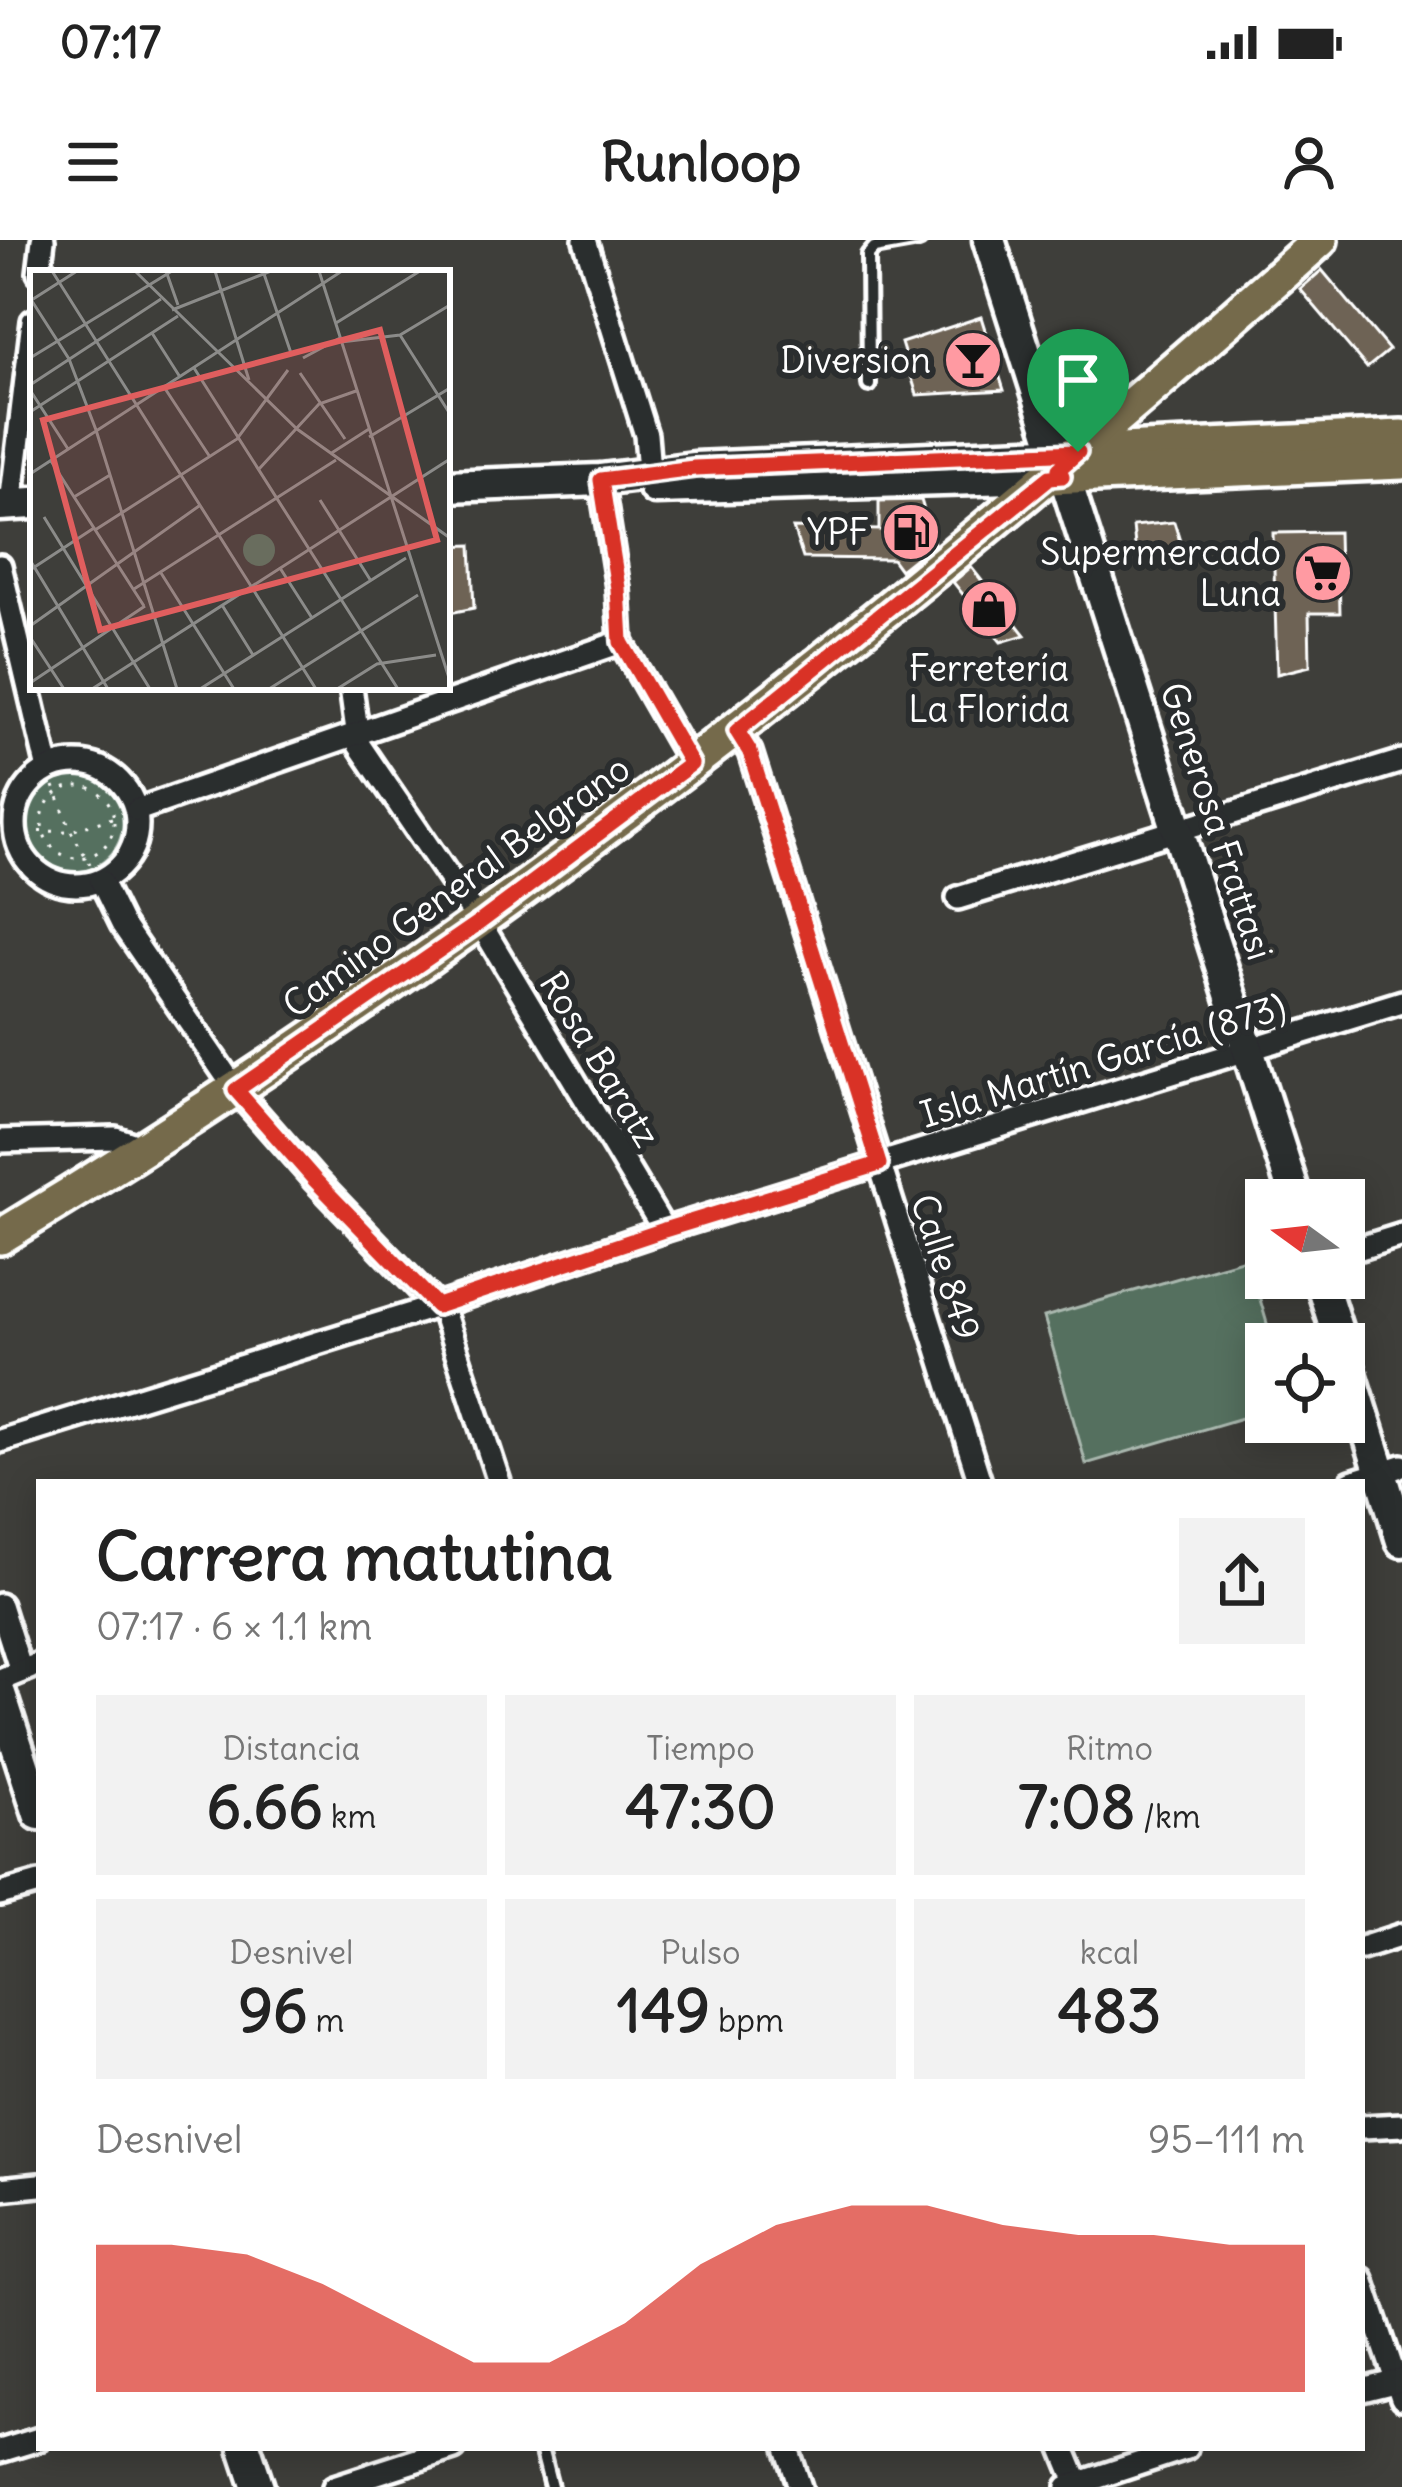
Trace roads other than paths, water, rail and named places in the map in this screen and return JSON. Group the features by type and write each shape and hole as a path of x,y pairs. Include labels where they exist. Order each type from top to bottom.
{"main road":[{"name":"Generosa Frattasi","path":"989,240 1290,1179"},
{"name":"Camino General Belgrano","path":"0,1237 236,1090 480,922 737,731 1060,465 1320,240"},
{"path":"1060,465 1402,437"},
{"path":"450,486 1060,465 1402,462"},
{"path":"1365,1428 1402,1541"},
{"path":"15,1677 36,1797"},
{"path":"246,2451 259,2487"}],"street":[{"path":"39,270 43,240"},
{"path":"585,240 646,435 651,480"},
{"path":"14,504 30,350"},
{"path":"601,480 618,588 621,642 691,764"},
{"path":"0,566 48,770"},
{"path":"136,810 621,642"},
{"path":"351,690 355,733"},
{"name":"Calle 849","path":"737,731 750,752 979,1479"},
{"name":"Rosa Baratz","path":"355,733 480,922 664,1230"},
{"path":"958,898 1402,761"},
{"path":"65,763 102,768 118,778 136,810 131,852 100,881 64,885 46,878 31,866 8,832 26,789 48,770 65,763"},
{"path":"100,881 122,924 236,1090 437,1306 449,1328 499,1479"},
{"name":"Isla Martín García (873)","path":"0,1441 1402,1002"},
{"path":"0,1141 115,1138 146,1150"},
{"path":"1365,1246 1402,1235"},
{"path":"0,1605 15,1677"},
{"path":"0,1894 36,1884"},
{"path":"1365,1947 1402,1935"},
{"path":"1365,2127 1402,2125"},
{"path":"0,2189 36,2185"},
{"path":"1365,2287 1400,2386 1365,2390"},
{"path":"0,2451 36,2439"},
{"path":"334,2487 445,2451"},
{"path":"788,2451 800,2487"},
{"path":"1064,2451 1075,2486 1177,2451"}],"lane":[{"path":"869,385 868,255 874,248 920,240"},
{"path":"542,2451 551,2487"}],"place":[{"name":"Diversion","path":"973,360"},
{"name":"YPF","path":"911,532"},
{"name":"Supermercado Luna","path":"1323,573"},
{"name":"Ferretería La Florida","path":"989,609"}]}
